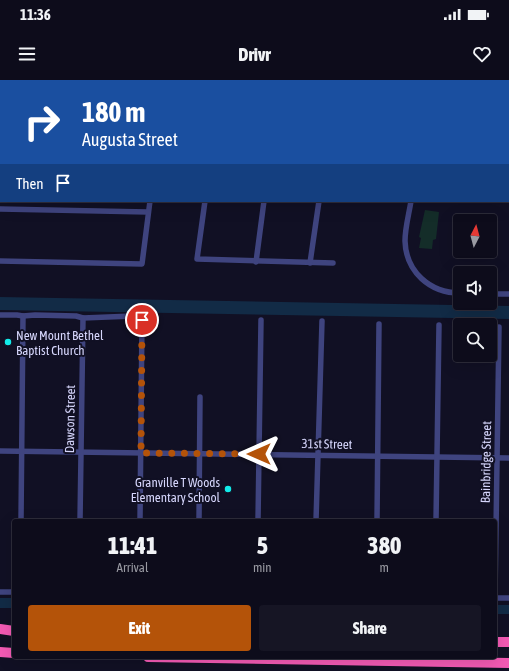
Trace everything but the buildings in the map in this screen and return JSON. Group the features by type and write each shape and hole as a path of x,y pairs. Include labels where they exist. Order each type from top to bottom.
{"highway":[{"path":"0,629 12,631"},
{"path":"0,635 12,636"},
{"path":"497,642 509,642"},
{"path":"0,653 12,654"},
{"path":"268,659 509,663"}],"street":[{"path":"0,261 142,264 150,202"},
{"path":"205,202 197,259 256,262 334,263"},
{"path":"256,262 264,202"},
{"path":"310,263 319,202"},
{"path":"411,202 405,242 407,255 411,265 421,279 431,286 442,291 453,292"},
{"path":"0,209 148,212"},
{"path":"497,294 509,294"},
{"path":"0,315 76,316 83,318 133,316 142,320 140,519"},
{"path":"21,519 23,316"},
{"name":"Dawson Street","path":"80,519 83,318"},
{"path":"258,519 260,320"},
{"path":"316,519 322,321"},
{"path":"377,519 379,324"},
{"path":"436,519 439,325"},
{"name":"Bainbridge Street","path":"496,519 499,327"},
{"path":"199,519 200,397"},
{"name":"31st Street","path":"0,451 509,458"},
{"path":"0,592 12,592"},
{"path":"497,598 509,598"}],"green space":[{"path":"425,210 439,212 436,239 433,240 432,249 419,248 421,238 419,237"}],"water":[{"path":"0,297 453,305 453,310 497,310 497,306 509,306 509,319 497,318 0,310"},
{"path":"0,598 12,598 12,608 0,608"},
{"path":"497,605 509,605 509,614 497,614"}],"place":[{"name":"New Mount Bethel Baptist Church","path":"8,342"},
{"name":"Granville T Woods Elementary School","path":"228,489"}],"route":[{"path":"142,320 141,453 259,454"}]}
